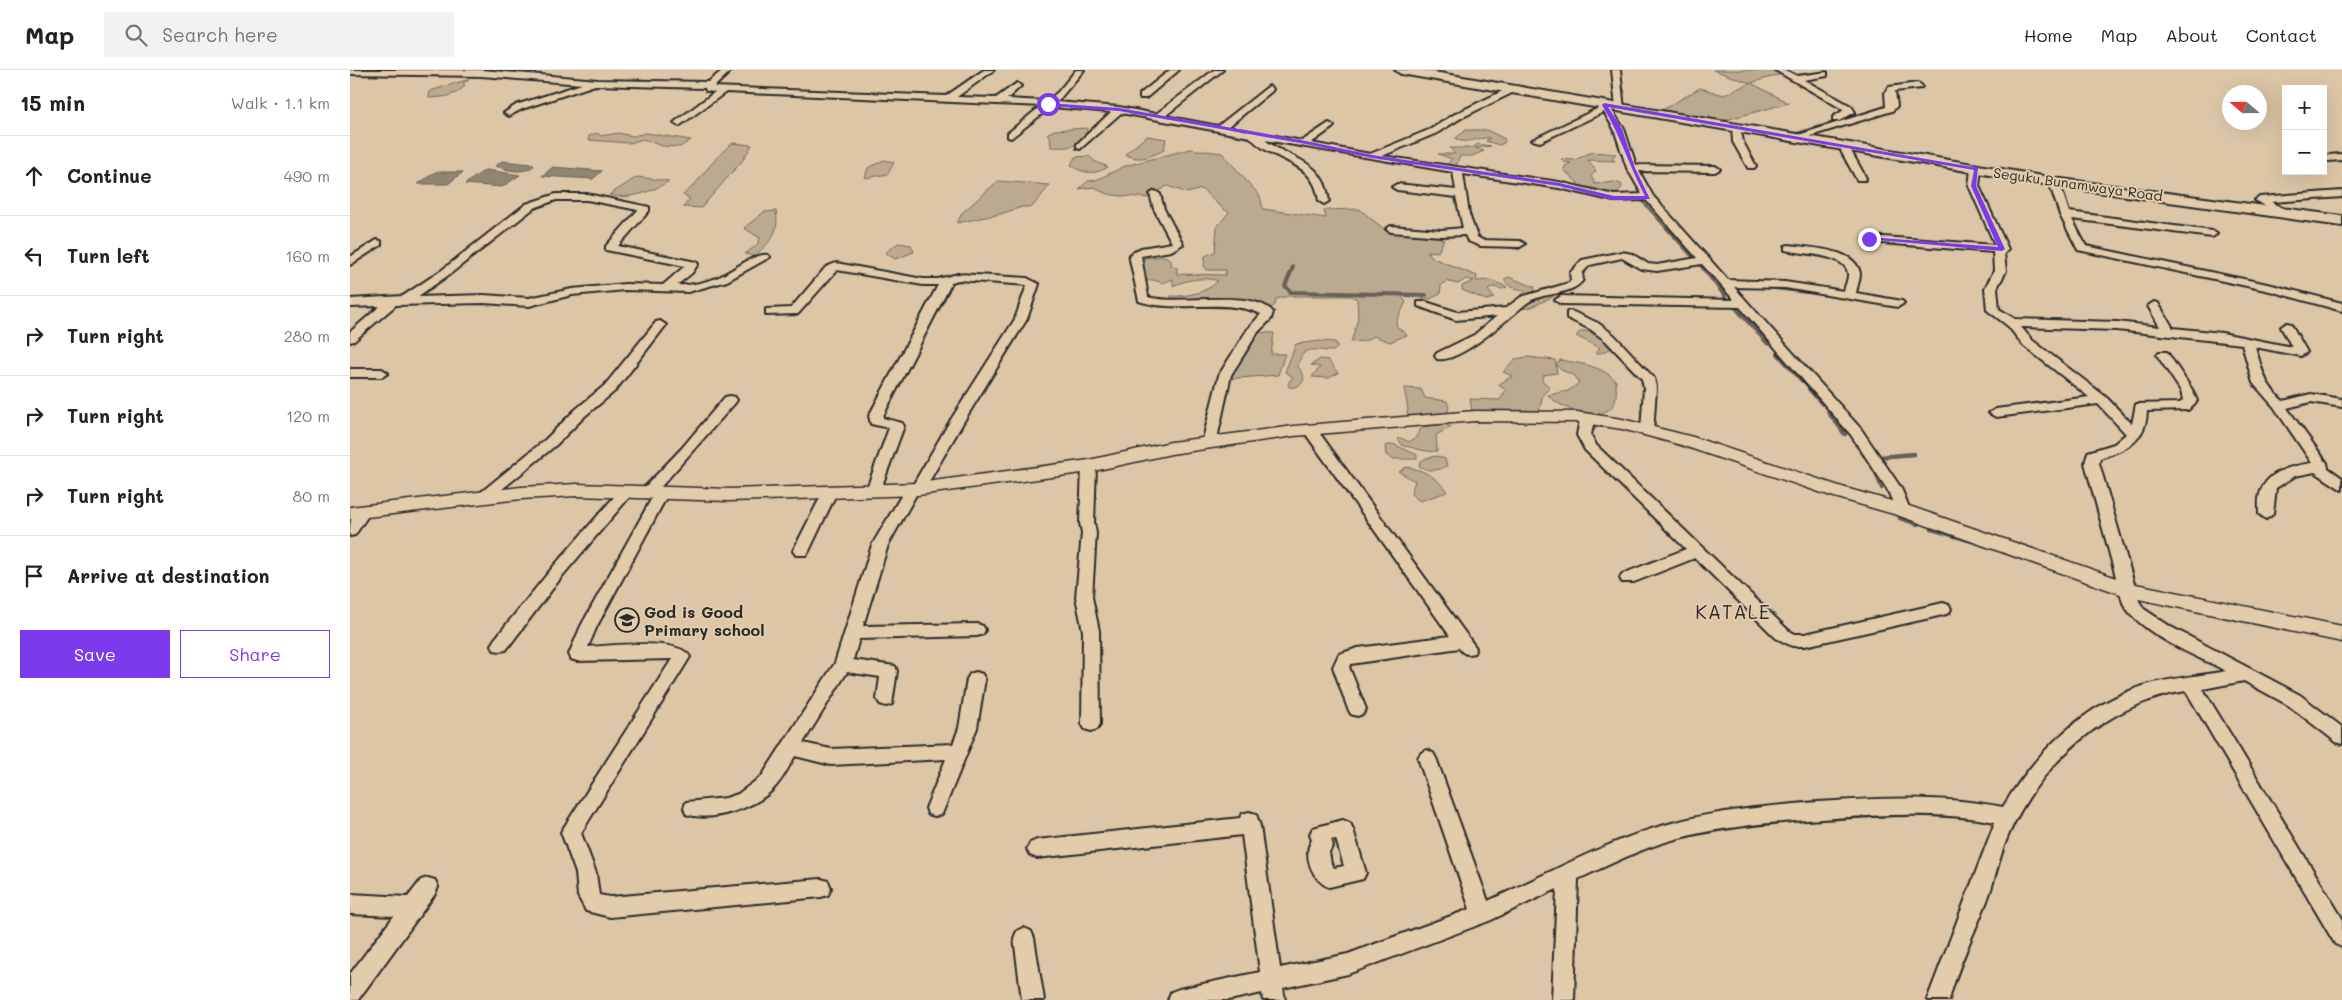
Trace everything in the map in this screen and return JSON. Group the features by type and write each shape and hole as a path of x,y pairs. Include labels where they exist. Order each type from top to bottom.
{"main road":[{"name":"Seguku Bunamwaya Road","path":"1401,70 1605,106 1793,135 1847,147 2054,182 2342,220"}],"street":[{"path":"521,77 532,70"},
{"path":"575,80 571,78 584,70"},
{"path":"350,71 472,73 598,82 710,84 728,70"},
{"path":"948,99 990,70"},
{"path":"1011,135 1061,94 1080,70"},
{"path":"1143,96 1174,70"},
{"path":"1158,117 1219,70"},
{"path":"1616,70 1621,108"},
{"path":"1779,70 1848,108 1850,112 1793,135"},
{"path":"1796,79 1824,74"},
{"path":"509,113 519,107 598,82"},
{"path":"710,84 709,88 723,90 998,101 1119,110 1254,133 1372,157 1559,185 1614,198 1648,197"},
{"path":"998,101 1017,86"},
{"path":"1793,135 1889,109 1892,106 1889,93 1892,89 1918,86"},
{"path":"1221,128 1269,88"},
{"path":"1372,157 1434,131 1458,116 1513,89"},
{"path":"679,123 723,90"},
{"path":"1537,140 1605,106 1622,135 1632,168 1648,197 1856,432 1894,488 1903,510"},
{"path":"1080,146 1119,110"},
{"path":"1306,143 1329,126"},
{"path":"1735,127 1738,142 1751,166"},
{"path":"1254,133 1255,138 1297,161 1320,180 1323,185 1324,201"},
{"path":"1847,147 1846,151 1861,178"},
{"path":"2328,158 2342,157"},
{"path":"1632,168 1715,170"},
{"path":"1976,169 1974,186 2002,249"},
{"path":"1458,170 1461,194 1472,239 1476,242 1520,244"},
{"path":"2054,182 2077,243 2089,251 2272,288 2342,307"},
{"path":"1397,187 1461,194"},
{"path":"1155,194 1159,209 1178,244 1171,248 1140,252 1134,255 1143,300 1152,302 1241,305 1267,312 1265,319 1252,330 1225,375 1209,442"},
{"path":"2283,212 2260,200 2342,194"},
{"path":"350,338 395,302 407,299 446,272 530,206 542,199 564,196 645,209 610,248 692,264 688,271 665,289"},
{"path":"2065,215 2212,234"},
{"path":"1391,229 1442,233 1469,231"},
{"path":"1869,239 2002,249"},
{"path":"350,262 377,243"},
{"path":"1789,248 1838,256 1850,263 1854,274 1849,296"},
{"path":"2002,249 1998,253 2000,271 1991,288 1993,310 2012,323 2028,343 2100,400 2134,434"},
{"path":"1441,356 1478,338 1525,299 1573,285 1577,280 1576,273 1586,262 1622,255 1628,256 1645,267 1657,268 1705,260"},
{"path":"350,303 484,299 528,302 581,291 625,287 688,289 723,279 764,257"},
{"path":"693,808 726,806 744,800 769,782 792,748 843,665 855,633 880,545 1021,319 1033,284 1028,281 958,277 923,282 836,266 830,269 800,307 794,311 770,312"},
{"path":"873,491 897,426 880,423 876,421 876,416 947,280"},
{"path":"1726,283 1785,285 1898,303"},
{"path":"1561,300 1744,304"},
{"path":"1422,304 1456,316 1507,312"},
{"path":"2154,306 2168,331"},
{"path":"1571,315 1594,326 1606,335 1648,378 1650,388 1648,430"},
{"path":"2012,323 2117,326 2168,331 2301,352 2287,327"},
{"path":"485,496 551,442 580,413 610,388 660,325"},
{"path":"2247,342 2256,378 2261,388 2281,406 2280,408 2294,424 2301,439 2322,466"},
{"path":"2163,355 2187,391 2190,401 2182,407 2141,407 2140,422 2134,434 2119,447 2093,455 2092,463 2129,590 2131,603 2138,613 2151,622 2294,700 2342,737"},
{"path":"350,373 382,372"},
{"path":"2281,406 2312,398 2342,403"},
{"path":"730,400 654,494 577,654 664,651 675,653 682,657 571,832 586,873 588,896 593,904 610,907 821,888"},
{"path":"1996,413 2100,400"},
{"path":"350,531 357,512 485,496 577,490 654,494 915,489 974,483 1089,466 1171,448 1209,442 1310,430 1475,416 1577,417 1648,430 1837,492 1903,510 2129,590 2342,634"},
{"path":"1587,420 1584,434 1590,447 1782,634 1792,640 1805,640 1943,609"},
{"path":"1310,430 1465,644 1358,655 1345,659 1341,667 1357,709"},
{"path":"1089,466 1087,523 1090,533 1084,597 1091,631 1091,724"},
{"path":"2322,466 2318,467 2342,486"},
{"path":"2266,514 2267,492 2277,481 2290,472 2303,468 2322,466"},
{"path":"500,645 558,571 626,492"},
{"path":"801,551 830,492"},
{"path":"1628,578 1697,551"},
{"path":"855,633 977,630"},
{"path":"843,665 889,671 886,699"},
{"path":"1938,1000 2008,816 2030,780 2052,756 2079,731 2134,697 2165,687 2245,674"},
{"path":"935,808 968,728 976,679"},
{"path":"2191,684 2342,937"},
{"path":"792,748 831,757 959,751"},
{"path":"1427,758 1482,914"},
{"path":"1179,1000 1272,990 1482,914 1626,847 1673,832 1769,814 1899,805 1971,809 2008,816"},
{"path":"1037,849 1250,823 1272,990"},
{"path":"1562,1000 1568,875"},
{"path":"350,992 428,887"},
{"path":"350,904 413,908"},
{"path":"1024,938 1033,1000"}],"shaded area":[{"path":"1713,70 1775,70 1782,74 1751,83 1789,103 1718,122 1659,112 1700,88 1724,95 1750,83"},
{"path":"469,80 463,83 465,86 453,94 429,98 430,91"},
{"path":"1087,128 1086,135 1079,143 1069,147 1051,147 1050,137 1047,134 1054,130"},
{"path":"1466,130 1487,130 1505,139 1504,143 1499,145 1486,141 1490,138 1466,141 1457,140 1456,138"},
{"path":"597,133 601,136 618,133 633,136 646,133 691,140 680,147 662,146 643,139 630,143 588,140 589,136"},
{"path":"1147,136 1166,139 1164,150 1144,158 1135,158 1125,154"},
{"path":"733,143 752,145 742,161 701,208 683,207 690,199 683,195 718,156"},
{"path":"1478,144 1491,146 1475,148 1484,151 1472,156 1460,156 1457,164 1452,167 1445,166 1452,159 1438,154 1455,154 1450,148 1472,148"},
{"path":"1190,149 1222,153 1260,196 1263,209 1326,218 1324,210 1359,209 1388,232 1442,235 1441,239 1444,239 1438,252 1427,251 1433,258 1477,276 1476,281 1490,280 1507,287 1502,289 1493,287 1488,290 1494,298 1486,300 1462,290 1462,286 1474,281 1466,279 1458,284 1446,281 1441,286 1440,294 1430,299 1401,296 1406,302 1396,322 1397,327 1407,335 1390,342 1374,336 1365,341 1351,342 1358,319 1357,299 1351,296 1288,296 1276,299 1275,305 1270,309 1258,303 1171,300 1171,296 1196,293 1209,288 1218,281 1195,279 1173,286 1173,279 1163,283 1153,280 1142,282 1136,259 1165,256 1171,260 1171,265 1177,268 1177,274 1225,275 1226,270 1207,270 1204,266 1205,256 1215,252 1217,227 1229,212 1201,189 1188,193 1167,186 1148,198 1113,195 1100,191 1095,187 1079,189 1088,181 1096,180 1125,166"},
{"path":"1592,152 1616,154 1612,158 1615,161 1588,160 1596,171 1591,176 1595,184 1615,182 1621,184 1622,187 1615,196 1586,195 1574,192 1573,189 1578,183 1564,170 1565,166 1571,163 1564,162 1561,159 1575,160"},
{"path":"1089,156 1094,161 1108,167 1094,172 1085,172 1071,165 1075,157"},
{"path":"884,160 894,162 888,174 865,178 868,168"},
{"path":"502,161 532,164 534,166 520,171 495,166"},
{"path":"553,167 602,171 593,179 542,176"},
{"path":"485,170 520,175 502,187 465,184"},
{"path":"435,172 463,172 448,184 418,184"},
{"path":"637,177 669,181 655,189 632,196 609,195"},
{"path":"998,181 1050,185 1032,207 1022,207 1000,214 957,223 962,213"},
{"path":"776,211 777,225 773,236 755,256 745,254 757,245 760,238 744,228 764,212"},
{"path":"898,243 911,245 914,252 895,259 885,253"},
{"path":"1508,277 1535,287 1534,291 1549,294 1553,297 1529,308 1519,309 1514,306 1517,299 1526,291 1511,287 1505,282 1505,279"},
{"path":"1581,331 1587,331 1610,342 1612,348 1601,353 1595,353 1600,348 1576,336"},
{"path":"1254,332 1274,333 1271,354 1285,354 1278,375 1226,379"},
{"path":"1320,341 1335,342 1338,347 1333,351 1306,351 1300,359 1298,367 1304,378 1303,382 1298,386 1289,387 1288,383 1293,377 1285,372 1296,344"},
{"path":"1528,357 1555,360 1557,373 1544,375 1542,381 1550,387 1543,395 1539,411 1525,410 1512,415 1472,412 1470,399 1500,400 1506,390 1498,385 1512,376 1503,372 1515,359"},
{"path":"1320,359 1328,360 1338,373 1329,378 1312,377 1320,367 1311,365"},
{"path":"1560,360 1583,364 1611,376 1616,381 1616,399 1610,408 1603,413 1583,413 1562,405 1548,395 1568,391 1579,383 1575,376 1561,370 1556,365"},
{"path":"1404,388 1421,389 1425,398 1447,401 1449,408 1447,413 1414,418 1407,414 1408,409"},
{"path":"1445,424 1451,427 1436,435 1437,451 1403,446 1398,439 1401,438 1409,442 1415,438 1422,427"},
{"path":"1393,444 1417,455 1417,459 1392,459 1386,455 1385,446"},
{"path":"1437,456 1445,459 1447,466 1433,470 1419,466 1420,462 1426,458"},
{"path":"1406,467 1430,475 1447,492 1420,501 1411,494 1415,481 1399,472"}],"waterway":[{"path":"1621,82 1624,92"},
{"path":"1791,135 1884,107 1888,103"},
{"path":"1642,201 1668,230"},
{"path":"1667,228 1696,260"},
{"path":"1476,232 1482,242"},
{"path":"1512,247 1519,248"},
{"path":"1700,264 1725,296"},
{"path":"1293,267 1285,286 1291,292 1426,295"},
{"path":"1767,287 1807,292"},
{"path":"1734,306 1768,344"},
{"path":"1778,354 1802,381"},
{"path":"1809,389 1822,404"},
{"path":"1828,412 1842,430"},
{"path":"1591,430 1596,426 1606,426"},
{"path":"1589,432 1593,429"},
{"path":"1841,429 1845,434"},
{"path":"1856,444 1865,456"},
{"path":"1880,460 1879,457 1914,454"},
{"path":"1875,470 1882,488"},
{"path":"1900,518 1918,524"},
{"path":"1932,529 1972,541"}],"place":[{"name":"God is Good Primary school","path":"627,620"}],"district":[{"name":"KATALE","path":"1733,611"}],"route":[{"path":"1048,104 1119,110 1254,133 1372,157 1559,185 1599,196 1628,199 1648,197 1632,168 1625,142 1619,129 1604,105 1976,169 1974,186 2002,249 1869,239"}]}
